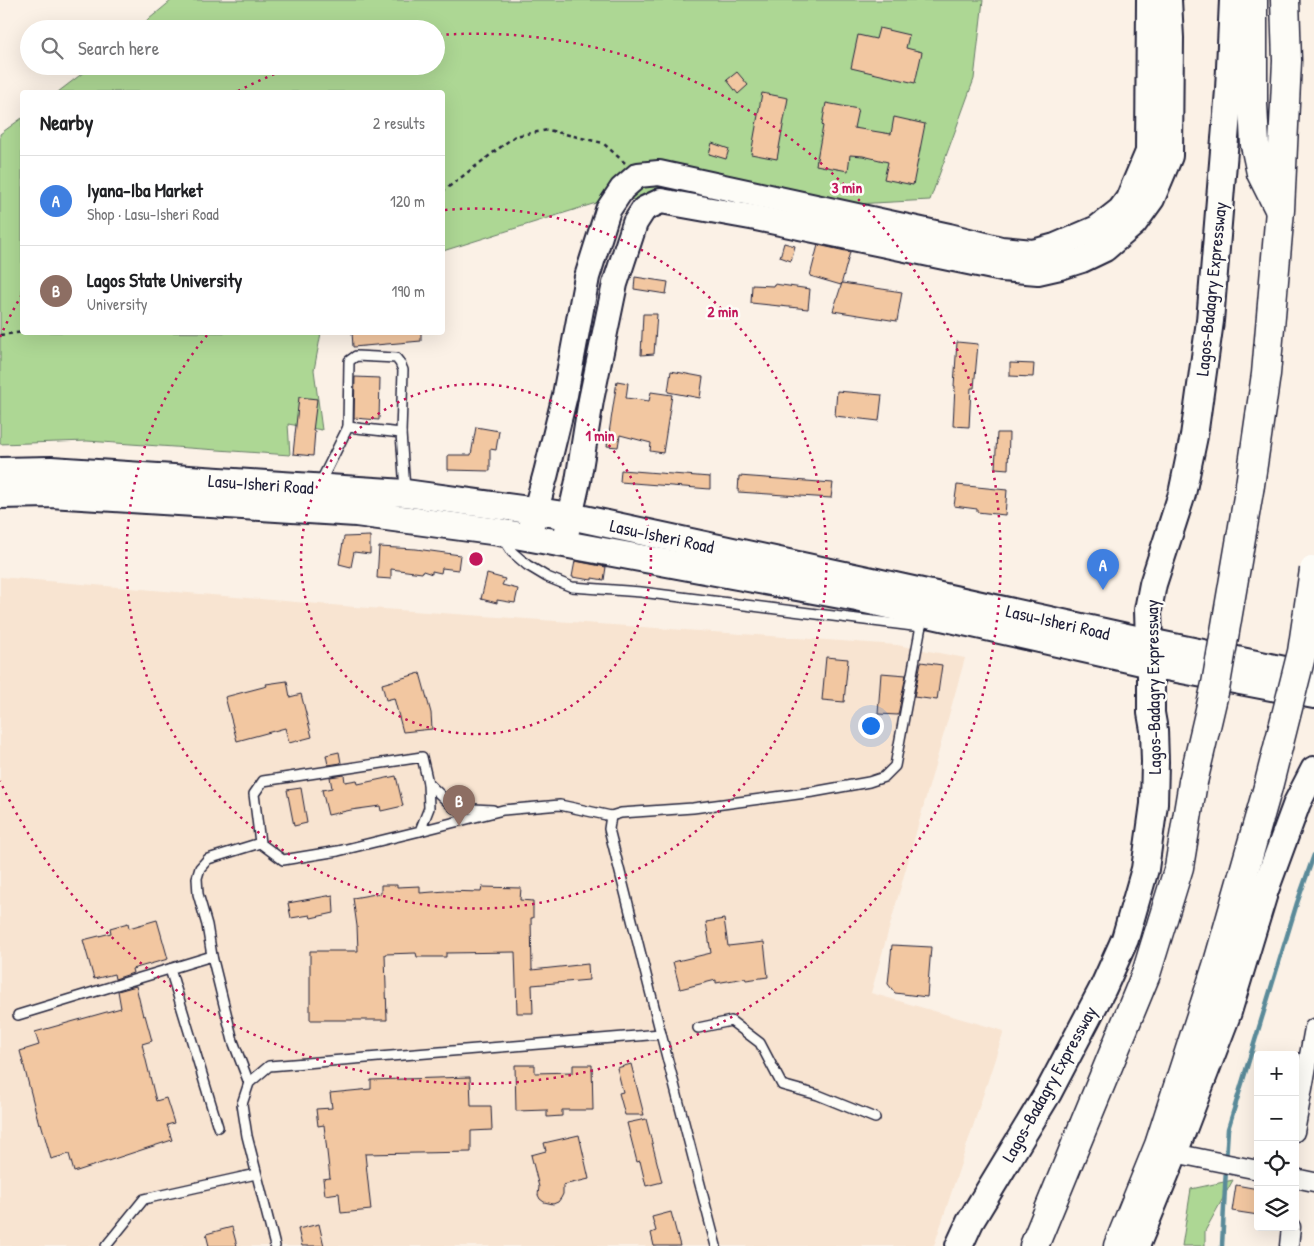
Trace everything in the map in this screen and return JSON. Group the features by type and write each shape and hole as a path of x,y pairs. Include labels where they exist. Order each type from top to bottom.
{"highway":[{"path":"1254,0 1254,145 1261,173 1280,210"},
{"path":"1034,1246 1146,974 1179,867 1193,782 1216,684 1250,485 1266,374 1280,210 1287,61 1285,0"},
{"path":"1118,1246 1159,1145 1214,976 1268,788 1302,652 1314,570"}],"main road":[{"path":"528,537 565,395 587,277 608,210 622,189 638,175 660,173 949,236 1000,249 1033,252 1055,246 1097,228 1120,210 1128,199 1148,152 1149,0"},
{"path":"564,544 578,481 591,400 615,284 634,223 644,209 661,201 756,218 1002,269 1038,272 1060,268 1082,260 1105,249 1134,224 1152,199 1170,156 1171,38 1169,0"},
{"name":"Lagos-Badagry Expressway","path":"959,1246 970,1222 1048,1093 1103,988 1125,939 1145,869 1154,804 1154,730 1151,713 1149,599 1182,494 1194,436 1210,321 1229,90 1233,0"},
{"name":"Lasu-Isheri Road","path":"0,470 51,470 405,493 570,516 872,581 1314,694"},
{"name":"Lasu-Isheri Road","path":"0,495 50,494 356,513 499,532 857,598 922,620 1314,676"},
{"path":"1136,1246 1228,1012 1265,890 1297,803 1314,770"}],"street":[{"path":"1299,1110 1314,1028"},
{"path":"1174,1153 1254,1169"},
{"path":"1299,1180 1314,1182"},
{"path":"1289,1246 1291,1231"}],"lane":[{"path":"318,487 348,428 349,361 356,356 396,358 403,370 401,433 405,493"},
{"path":"348,428 401,433"},
{"path":"428,783 454,808 503,810 560,805 611,816 621,813 693,808 813,792 869,782 884,777 895,766 922,620 572,586 547,577 527,566 512,552 499,532"},
{"path":"420,831 429,808 428,783 422,757 263,781 254,794 260,843 283,860 338,851 420,831 503,810"},
{"path":"611,816 609,829 716,1246"},
{"path":"249,1083 234,1041 212,956 207,925 198,894 197,878 200,868 208,859 260,843"},
{"path":"18,1015 212,956"},
{"path":"170,969 218,1126"},
{"path":"698,1028 731,1021 760,1043 782,1085 818,1095 874,1118"},
{"path":"275,1246 247,1136 242,1104 249,1083 269,1066 661,1034"},
{"path":"106,1246 144,1199 256,1174"}],"path":[{"path":"445,190 515,136 548,130 603,143 638,175"},
{"path":"0,335 20,332"}],"shaded area":[{"path":"0,577 355,607 897,645 965,658 871,993 1004,1031 934,1246 0,1246"}],"green space":[{"path":"172,0 983,0 974,79 930,200 761,209 612,198 445,250 445,90 61,90 80,75 445,75 445,20 148,20"},
{"path":"20,119 20,335 321,335 314,370 322,430 288,424 290,455 87,441 0,444 0,134"},
{"path":"1233,1180 1205,1231 1205,1246 1182,1246 1191,1189"}],"building":[{"path":"879,28 909,35 906,48 922,52 915,83 851,68 858,35 876,39"},
{"path":"737,72 748,85 738,94 727,80"},
{"path":"762,93 788,98 777,159 751,154"},
{"path":"826,103 858,109 854,128 891,134 894,117 925,124 913,185 884,179 888,162 863,156 850,155 848,171 816,165"},
{"path":"712,143 729,149 726,159 709,154"},
{"path":"784,243 795,246 791,261 780,257"},
{"path":"818,245 850,252 841,285 810,276"},
{"path":"635,277 668,282 666,294 634,289"},
{"path":"842,283 902,292 897,321 833,311"},
{"path":"774,284 810,289 808,309 751,303 752,285 773,286"},
{"path":"643,314 657,314 654,354 641,355"},
{"path":"352,335 421,335 421,341 353,347"},
{"path":"957,342 978,344 974,388 971,388 969,427 953,426"},
{"path":"1010,363 1034,364 1033,377 1010,376"},
{"path":"671,371 703,377 700,398 668,392"},
{"path":"355,377 380,378 379,420 354,418"},
{"path":"617,381 628,383 626,398 649,401 651,392 672,395 663,453 650,451 651,443 620,435 618,447 607,446"},
{"path":"837,391 882,395 879,421 835,416"},
{"path":"299,397 317,399 313,431 315,431 313,456 293,454"},
{"path":"476,427 499,431 496,450 490,449 490,471 448,470 448,455 471,455"},
{"path":"997,433 1009,433 1008,469 995,468"},
{"path":"621,470 710,477 710,489 620,482"},
{"path":"739,476 833,483 831,498 738,492"},
{"path":"957,485 1007,490 1005,515 977,512 977,509 954,506"},
{"path":"370,536 370,554 354,552 351,567 339,564 344,537"},
{"path":"379,547 416,549 460,555 458,570 442,568 441,573 432,571 432,574 423,571 422,573 391,569 391,579 377,578"},
{"path":"575,561 606,567 604,580 572,577"},
{"path":"487,574 505,579 502,585 518,589 515,603 497,600 497,603 481,599"},
{"path":"826,657 848,659 844,702 822,700"},
{"path":"921,662 942,665 937,700 914,697"},
{"path":"420,673 431,713 432,729 403,732 394,698 386,700 382,684"},
{"path":"881,673 906,675 898,715 878,714"},
{"path":"287,681 290,697 301,694 312,737 289,743 285,728 237,741 225,697 267,686 266,684"},
{"path":"339,752 341,763 328,765 326,755"},
{"path":"344,775 345,782 357,780 358,784 396,776 403,806 381,811 380,806 328,815 322,790 332,788 330,777"},
{"path":"301,788 307,823 294,826 287,790"},
{"path":"381,885 397,885 397,887 420,886 420,893 446,891 481,892 482,887 521,888 520,900 533,901 533,918 531,918 532,970 588,964 589,980 532,985 533,1013 517,1013 515,952 446,953 446,957 417,957 416,953 385,954 387,1020 310,1020 310,951 358,951 353,898 381,893"},
{"path":"333,895 334,913 311,918 310,915 291,918 288,903"},
{"path":"724,919 728,946 764,942 768,977 746,980 745,978 716,983 716,980 680,989 673,962 711,953 706,922"},
{"path":"157,920 168,959 132,969 133,973 115,979 114,974 94,979 83,940 111,933 110,928 128,923 129,928"},
{"path":"892,945 931,947 927,997 895,993 888,984"},
{"path":"136,986 143,1016 145,1015 152,1041 142,1044 156,1101 166,1098 174,1123 167,1125 172,1140 74,1172 69,1154 51,1159 41,1123 39,1124 20,1051 39,1045 35,1032 121,1008 118,991"},
{"path":"631,1064 644,1115 625,1115 619,1093 623,1092 617,1068"},
{"path":"515,1065 535,1065 535,1073 573,1072 573,1065 592,1065 593,1110 562,1110 562,1116 547,1117 547,1110 516,1111"},
{"path":"470,1077 471,1106 491,1106 492,1130 471,1131 471,1152 365,1154 371,1210 341,1213 339,1193 325,1195 323,1179 330,1178 324,1125 318,1126 316,1109 332,1108 330,1093 371,1089 371,1080"},
{"path":"646,1119 662,1182 646,1186 640,1161 637,1162 627,1123"},
{"path":"579,1135 589,1179 563,1185 563,1194 558,1202 553,1204 544,1202 538,1195 539,1187 531,1155 546,1151 544,1143"},
{"path":"1236,1185 1254,1188 1254,1214 1232,1211"},
{"path":"671,1212 680,1246 654,1246 651,1233 656,1231 652,1217"},
{"path":"319,1224 324,1246 302,1246 298,1229"},
{"path":"232,1227 237,1246 209,1246 206,1234"}],"waterway":[{"path":"1226,1161 1228,1129 1297,903 1314,855"},
{"path":"1222,1246 1226,1168"}],"place":[{"name":"Iyana-Iba Market","path":"1103,590"},
{"name":"Lagos State University","path":"459,826"}]}
